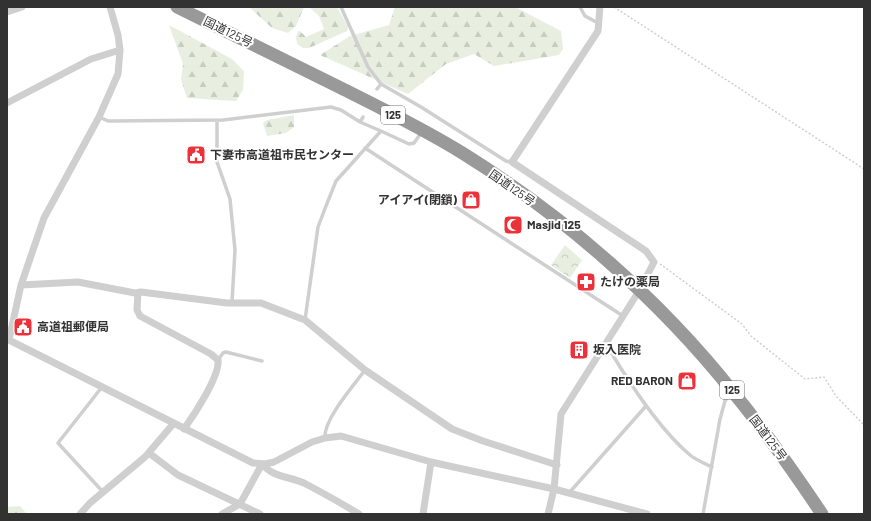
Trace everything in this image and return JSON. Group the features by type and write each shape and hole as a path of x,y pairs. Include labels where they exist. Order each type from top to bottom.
{"highway":[{"name":"国道125号","path":"177,7 423,130 511,186 572,232 674,324 733,391 765,432 822,514"}],"street":[{"path":"7,12 22,7"},
{"path":"110,7 118,35 120,50 118,74 98,117 44,218 21,285 8,339 238,457 262,464 274,462 304,446 325,438 341,436 431,462 554,489 647,514"},
{"path":"548,514 554,489 561,414 639,291 654,262 646,251 512,162 598,31 600,7"},
{"path":"7,103 91,59 120,50"},
{"path":"21,285 78,282 138,292 232,302 261,303 305,320 365,370 452,429 483,441 557,465"},
{"path":"138,292 137,310 140,316 211,354 218,360 217,367 202,400 184,428"},
{"path":"80,514 103,492 149,453 174,423"},
{"path":"149,453 178,475 260,514"},
{"path":"423,514 431,462"},
{"path":"222,514 240,504 262,464"},
{"path":"262,464 269,472 302,483 359,514"}],"lane":[{"path":"341,7 368,67 381,84 421,107 506,161 512,162"},
{"path":"580,7 586,16 599,23"},
{"path":"377,89 381,84"},
{"path":"98,117 108,121 217,120 331,107 341,110 360,122 409,144 414,143 423,130"},
{"path":"360,122 363,117"},
{"path":"217,120 217,162 230,199 235,244 232,302"},
{"path":"305,320 318,227 336,181 381,131"},
{"path":"365,148 623,316"},
{"path":"604,346 609,350 646,406 690,455 712,467"},
{"path":"218,360 223,353 226,352 262,361"},
{"path":"325,438 325,431 332,418 365,370"},
{"path":"102,387 58,443 103,492"},
{"path":"703,514 725,401 733,391"},
{"path":"570,494 646,406"}],"path":[{"path":"614,7 864,169"},
{"path":"654,262 661,264 742,324 751,336 805,379 824,377 836,396 864,425"}],"green space":[{"path":"249,7 304,7 296,26 288,33 272,28"},
{"path":"309,7 337,7 348,27 347,31 309,48 303,48 297,44 296,37 298,31 306,37 324,29 319,16"},
{"path":"395,7 515,7 561,31 563,49 559,55 494,66 474,54 446,64 408,94 320,55 350,36 389,25"},
{"path":"169,25 232,59 244,71 243,90 236,101 187,98 181,79 183,64"},
{"path":"294,115 294,127 286,133 267,136 263,123 267,120"},
{"path":"565,245 582,260 570,278 551,265"},
{"path":"20,506 27,514 7,514 7,507"}],"place":[{"name":"下妻市高道祖市民センター","path":"196,155"},
{"name":"アイアイ(閉鎖)","path":"471,200"},
{"name":"Masjid 125","path":"513,225"},
{"name":"たけの薬局","path":"586,282"},
{"name":"高道祖郵便局","path":"23,327"},
{"name":"坂入医院","path":"579,350"},
{"name":"RED BARON","path":"687,381"}]}
